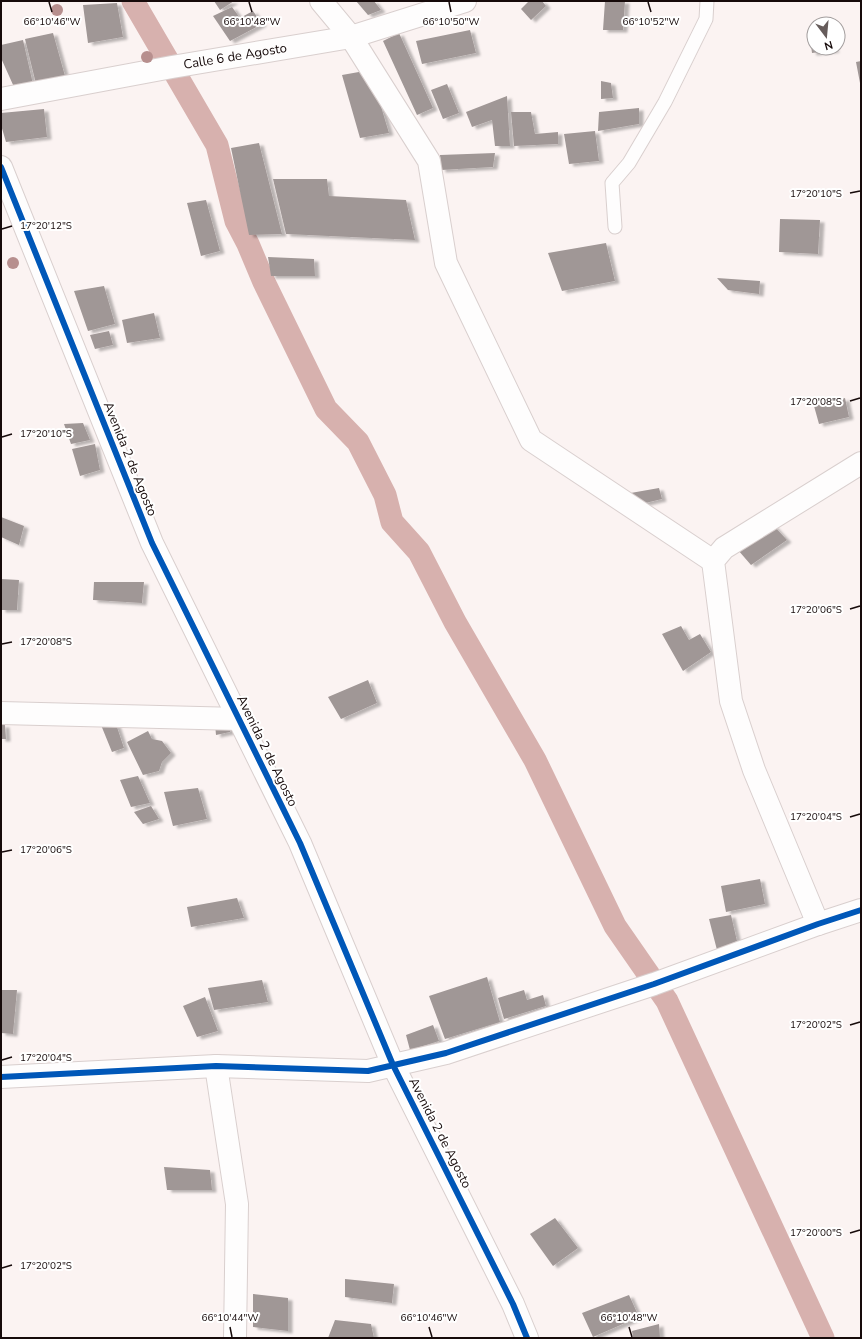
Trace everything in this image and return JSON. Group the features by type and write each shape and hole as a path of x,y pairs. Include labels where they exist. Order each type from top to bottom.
{"street":[{"path":"321,1 351,37 428,161 446,263 531,440 713,561"},
{"name":"Calle 6 de Agosto","path":"1,99 172,67 351,37 465,1"},
{"name":"Avenida 2 de Agosto","path":"1,167 152,543 300,842 393,1065 513,1304 527,1338"},
{"path":"818,924 754,770 731,701 713,561 724,548 861,463"},
{"path":"1,713 238,719"},
{"path":"1,1077 216,1066 368,1071 446,1053 647,986 861,910"},
{"path":"216,1066 237,1204 235,1338"}],"lane":[{"path":"615,227 612,183 629,163 665,102 706,19 707,1"}],"building":[{"path":"214,1 234,1 220,10"},
{"path":"356,1 374,1 381,10 368,15"},
{"path":"529,1 542,1 546,6 531,20 521,9"},
{"path":"605,1 625,1 623,30 603,30"},
{"path":"117,3 123,37 88,43 83,5"},
{"path":"232,7 240,18 253,11 262,24 230,41 213,16"},
{"path":"470,30 476,53 422,64 416,41"},
{"path":"53,33 65,76 36,84 25,39"},
{"path":"399,33 433,108 417,115 383,41"},
{"path":"23,40 33,84 14,87 1,58 1,45"},
{"path":"861,61 861,83 860,83 856,62"},
{"path":"370,70 389,133 360,138 342,75"},
{"path":"601,81 611,83 613,98 601,99"},
{"path":"447,84 459,113 443,119 431,90"},
{"path":"507,96 510,146 495,146 492,120 472,127 466,112"},
{"path":"639,108 639,124 598,131 599,112"},
{"path":"44,109 47,137 6,142 1,125 1,113"},
{"path":"511,112 531,112 535,134 558,132 558,144 514,146"},
{"path":"595,131 599,161 569,164 564,134"},
{"path":"259,143 282,234 249,235 231,148"},
{"path":"495,153 493,167 441,170 440,155"},
{"path":"273,179 327,179 329,196 406,200 415,240 286,234"},
{"path":"206,200 220,251 201,256 187,203"},
{"path":"780,219 820,220 818,254 779,252"},
{"path":"606,243 615,281 562,291 548,253"},
{"path":"268,257 314,259 315,276 271,276"},
{"path":"717,278 760,281 759,294 728,290"},
{"path":"104,286 115,324 88,331 74,291"},
{"path":"154,313 160,338 127,343 122,320"},
{"path":"109,331 113,345 95,349 90,335"},
{"path":"845,398 849,417 819,424 814,406"},
{"path":"83,423 90,440 71,444 64,424"},
{"path":"95,444 100,470 80,476 72,449"},
{"path":"659,488 662,499 637,505 625,494"},
{"path":"1,517 24,526 19,545 1,537"},
{"path":"772,524 787,540 751,565 738,550"},
{"path":"1,579 19,580 17,610 1,610"},
{"path":"94,582 144,582 142,603 93,600"},
{"path":"681,626 689,640 700,634 711,652 683,671 662,634"},
{"path":"368,680 377,703 341,719 328,697"},
{"path":"231,723 230,732 216,735 215,724"},
{"path":"116,724 124,748 112,752 101,725"},
{"path":"1,725 5,725 6,739 1,739"},
{"path":"148,731 152,739 162,741 171,753 162,762 159,771 143,775 127,742"},
{"path":"138,776 150,803 131,807 120,780"},
{"path":"198,788 207,819 173,826 164,792"},
{"path":"151,806 159,819 143,824 134,812"},
{"path":"760,879 765,904 726,912 721,886"},
{"path":"237,898 244,918 191,927 187,907"},
{"path":"731,915 737,941 717,950 709,919"},
{"path":"487,977 500,1022 445,1039 429,996"},
{"path":"262,980 268,1002 214,1010 208,988"},
{"path":"1,990 17,990 13,1034 1,1033"},
{"path":"524,990 527,1000 543,995 546,1006 504,1019 498,998"},
{"path":"205,997 218,1031 197,1037 183,1006"},
{"path":"433,1025 439,1041 410,1050 406,1035"},
{"path":"164,1167 210,1170 212,1190 167,1190"},
{"path":"555,1218 578,1248 553,1266 530,1234"},
{"path":"345,1279 394,1284 392,1303 345,1297"},
{"path":"253,1294 288,1298 288,1331 253,1327"},
{"path":"629,1295 639,1317 593,1337 582,1313"},
{"path":"335,1320 371,1324 374,1338 328,1338"},
{"path":"659,1324 660,1338 633,1338 632,1331"}],"waterway":[{"path":"133,1 217,145 236,221 326,409 358,442 385,495 392,522 419,552 455,622 535,760 615,926 667,1001 823,1338"}],"cycle path":[{"path":"1,167 152,543 300,843 393,1065 513,1304 527,1338"},
{"path":"1,1077 216,1066 368,1071 446,1053 654,984 818,924 861,910"}]}
